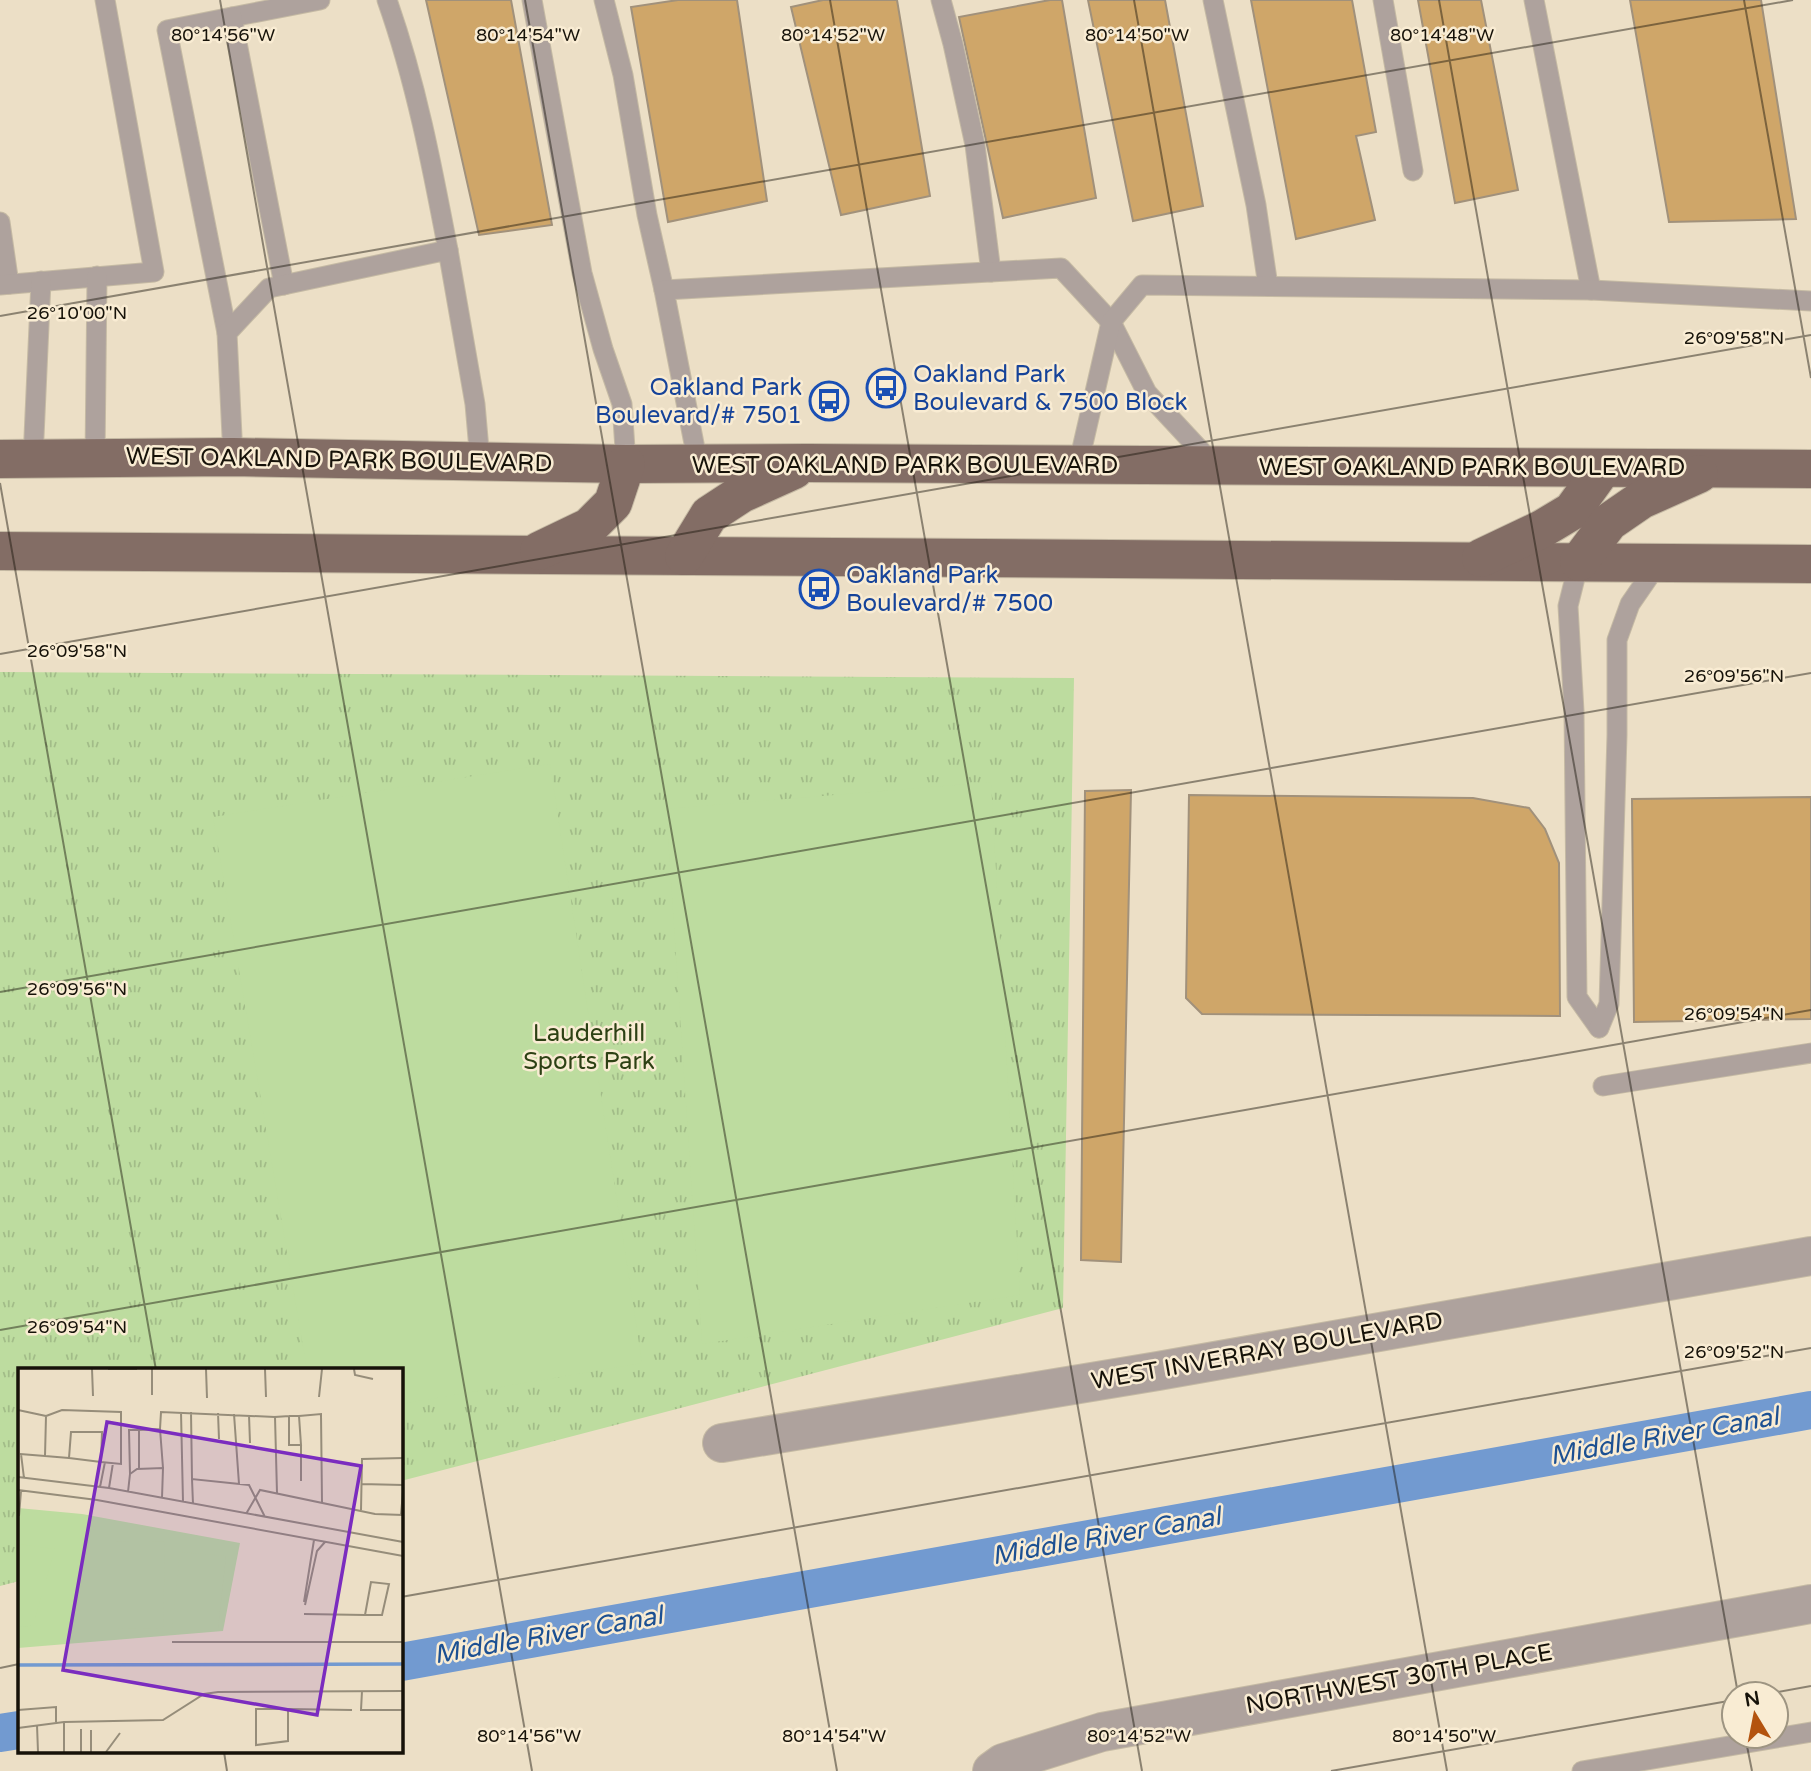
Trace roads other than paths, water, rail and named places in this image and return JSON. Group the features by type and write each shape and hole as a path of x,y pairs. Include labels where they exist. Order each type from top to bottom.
{"main road":[{"name":"WEST OAKLAND PARK BOULEVARD","path":"16,459 233,457 626,464 1811,469"},
{"path":"684,556 709,515 741,494 808,463"},
{"path":"531,555 589,527 613,503 626,464"},
{"path":"1473,562 1542,529 1572,511 1604,468"},
{"path":"1579,562 1609,522 1641,500 1711,469"},
{"path":"0,551 1811,564"}],"street":[{"name":"WEST INVERRAY BOULEVARD","path":"722,1443 1158,1371 1811,1256"},
{"name":"NORTHWEST 30TH PLACE","path":"992,1771 1003,1763 1102,1732 1811,1604"}],"lane":[{"path":"0,222 4,284 155,272 105,0"},
{"path":"233,457 227,333 167,30 320,0"},
{"path":"387,0 425,128 475,404 480,461"},
{"path":"532,0 582,274 622,404 626,464"},
{"path":"604,0 623,75 647,215 698,464"},
{"path":"941,0 975,145 991,272"},
{"path":"1213,0 1256,205 1268,286"},
{"path":"1383,0 1413,171"},
{"path":"1534,0 1591,290"},
{"path":"232,16 284,285"},
{"path":"227,333 269,288 448,250"},
{"path":"664,290 1061,268 1111,323 1147,393 1215,466"},
{"path":"95,458 97,276"},
{"path":"16,459 41,281"},
{"path":"1078,466 1111,323 1142,285 1591,290 1811,301"},
{"path":"1579,562 1568,606 1574,711 1577,997 1599,1028 1609,1004 1617,640 1630,604 1658,562"},
{"path":"1603,1086 1811,1053"},
{"path":"1582,1771 1609,1769 1811,1732"}],"waterway":[{"name":"Middle River Canal","path":"402,1662 1811,1410"},
{"name":"Middle River Canal","path":"0,1733 18,1730"}],"place":[{"name":"Oakland Park Boulevard & 7500 Block","path":"886,388"},
{"name":"Oakland Park Boulevard/# 7501","path":"829,401"},
{"name":"Oakland Park Boulevard/# 7500","path":"819,589"}],"park label":[{"name":"Lauderhill Sports Park","path":"589,1047"}]}
